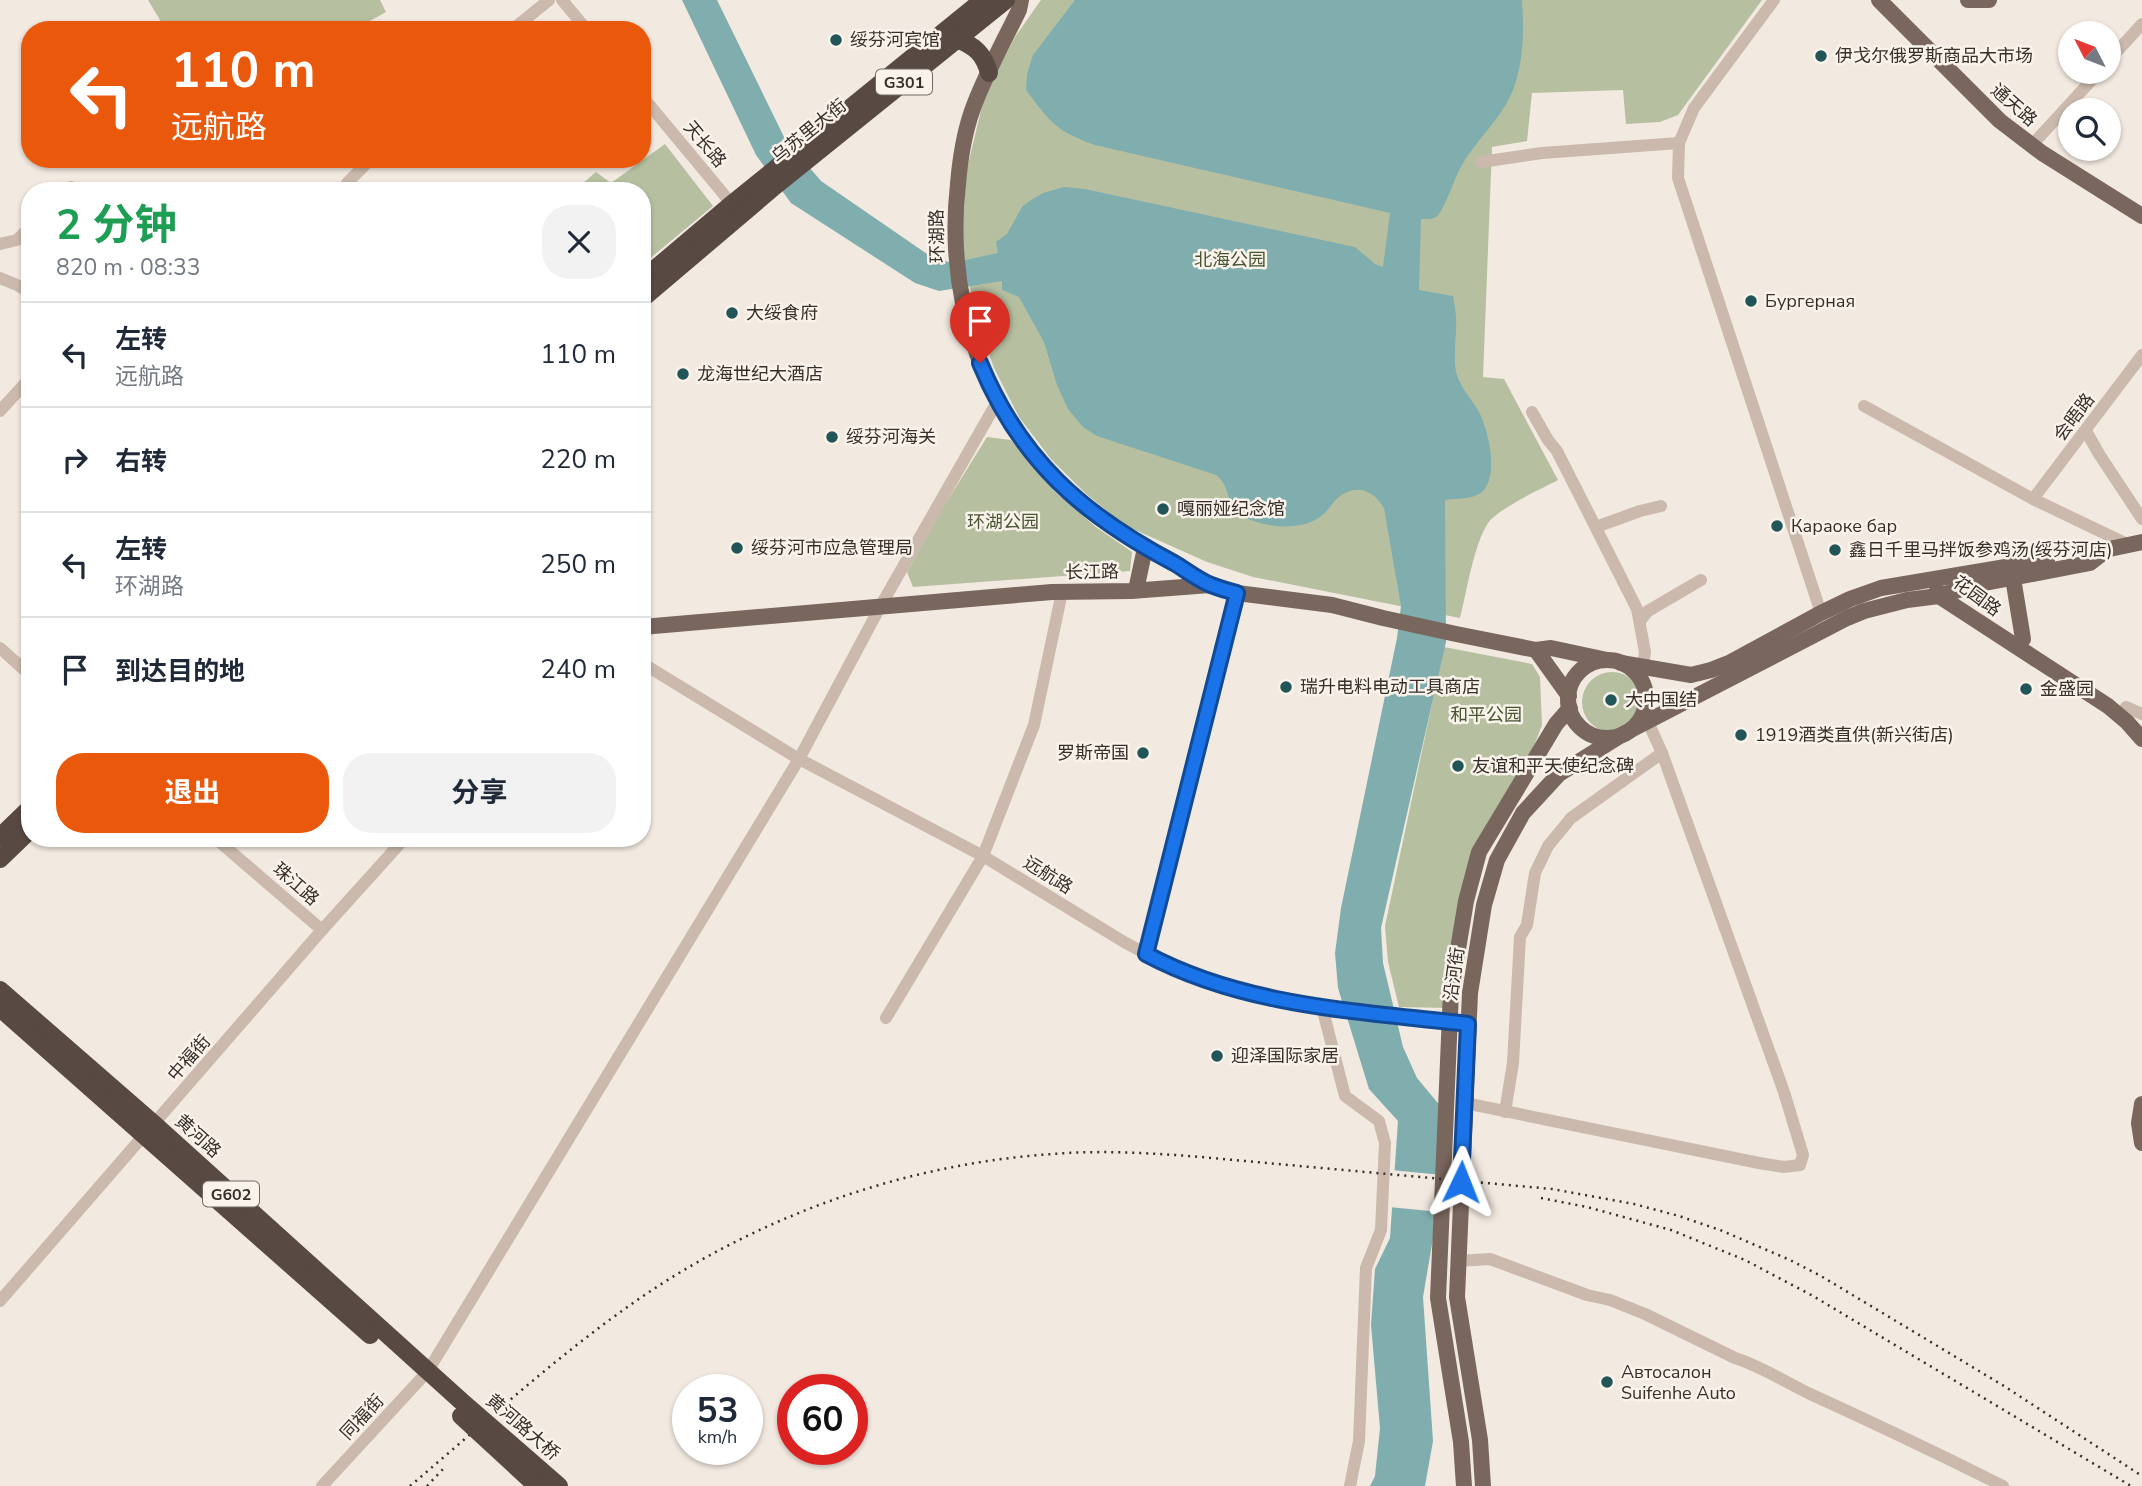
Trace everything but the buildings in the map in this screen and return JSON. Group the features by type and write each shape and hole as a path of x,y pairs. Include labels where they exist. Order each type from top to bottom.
{"highway":[{"name":"乌苏里大街","path":"651,273 736,210 983,0"},
{"name":"乌苏里大街","path":"799,158 1006,0"},
{"path":"957,40 969,44 981,53 989,73"},
{"name":"乌苏里大街","path":"651,290 736,210"},
{"path":"0,837 21,817"},
{"path":"0,859 21,839"},
{"name":"黄河路","path":"0,990 149,1130 456,1404"},
{"name":"黄河路","path":"0,1008 149,1130"},
{"name":"黄河路大桥","path":"456,1404 537,1486"},
{"name":"黄河路大桥","path":"456,1404 559,1486"}],"main road":[{"name":"环湖路","path":"1021,0 1019,10 972,112 961,156 956,200 955,252 961,299 980,363 998,402 1021,438 1069,494 1106,524 1209,584"},
{"name":"通天路","path":"1879,0 2000,121 2032,145 2142,216"},
{"path":"1968,0 1989,0"},
{"name":"长江路","path":"651,626 1062,592 1209,584 1237,593 1332,605 1536,650 1551,648 1691,675 1729,663 1821,613 1881,588 2136,544"},
{"path":"1136,590 1145,548"},
{"path":"1536,650 1569,702 1576,722 1594,735 1609,738 1623,734 1647,718 1864,611 1946,594 1974,585 2090,563 2108,549"},
{"path":"2014,578 2023,639"},
{"name":"花园路","path":"1933,579 1946,594 2108,706 2142,739"},
{"name":"花园路","path":"1946,594 2023,639 2126,707 2142,723"},
{"path":"1569,702 1572,684 1578,673 1594,663 1614,662 1634,671 1643,683 1647,718"},
{"name":"沿河街","path":"1464,1486 1461,1442 1438,1298 1451,991 1464,914 1479,852 1569,702"},
{"name":"沿河街","path":"1483,1486 1480,1440 1457,1297 1469,993 1484,905 1497,860 1523,813 1559,774 1623,734"},
{"path":"2142,1104 2139,1123 2142,1143"}],"street":[{"path":"523,21 549,0"},
{"path":"562,0 580,21"},
{"path":"1774,0 1694,108 1679,143 1678,178 1821,613"},
{"path":"2121,47 2142,24"},
{"path":"2032,145 2087,84"},
{"name":"天长路","path":"651,107 736,210"},
{"path":"1481,162 1542,153 1679,143"},
{"path":"348,182 361,168"},
{"path":"0,244 17,240 21,236"},
{"path":"0,278 21,287"},
{"name":"会晤路","path":"2033,499 2142,355"},
{"path":"0,411 21,388"},
{"name":"同福街","path":"322,1486 425,1375 799,758 880,607 998,402"},
{"path":"1864,406 2033,499 2136,544"},
{"path":"1532,412 1556,451 1637,609 1645,652 1643,667"},
{"path":"2086,431 2142,519"},
{"path":"1596,527 1661,506"},
{"path":"1640,621 1648,611 1701,580"},
{"path":"886,1018 983,856 1034,725 1062,592"},
{"path":"1146,954 1237,593"},
{"path":"0,648 21,667"},
{"name":"远航路","path":"651,668 799,758 983,856 1124,942 1174,969 1221,986 1283,1001 1468,1024"},
{"path":"2126,707 2142,714"},
{"path":"1465,1103 1772,1165 1800,1165 1802,1155 1784,1092 1647,718"},
{"path":"1505,1112 1513,1063 1520,937 1527,925 1535,873 1548,846 1571,818 1662,753"},
{"name":"珠江路","path":"225,847 322,930"},
{"name":"中福街","path":"0,1301 397,847"},
{"path":"1322,1007 1345,1096 1379,1121 1385,1143 1381,1230 1366,1268 1359,1441 1350,1486"},
{"path":"1458,1261 1490,1259 1645,1314 2003,1486"}],"green space":[{"path":"148,0 380,0 386,12 370,21 161,21"},
{"name":"北海公园","path":"1041,0 1762,0 1678,115 1660,122 1626,124 1623,90 1532,93 1527,141 1492,147 1483,377 1504,379 1558,480 1510,505 1488,523 1474,556 1460,618 1253,577 1207,562 1124,525 1084,492 1051,459 1019,417 994,368 975,314 962,245 966,173 982,106 1015,37"},
{"path":"665,144 713,206 651,258 651,182 612,182 632,168 651,168 651,154"},
{"path":"596,172 610,182 584,182"},
{"name":"环湖公园","path":"987,437 1011,440 1054,491 1096,527 1132,552 1130,571 913,587 907,572"},
{"name":"和平公园","path":"1444,647 1532,664 1540,677 1542,725 1531,754 1474,852 1447,1008 1399,1007 1388,962 1385,926"},
{"path":"1606,672 1618,672 1637,685 1642,702 1640,714 1629,727 1618,732 1606,732 1587,719 1582,708 1582,696 1595,677"}],"water":[{"name":"北海公园","path":"682,0 717,0 785,139 821,181 930,256 952,263 998,253 996,242 1007,234 1022,207 1043,193 1064,187 1085,189 1355,247 1375,264 1383,267 1390,213 1082,140 1055,125 1026,90 1027,74 1033,55 1075,0 1522,0 1522,45 1513,90 1502,110 1462,165 1439,214 1433,218 1421,219 1419,290 1453,296 1456,315 1456,372 1483,422 1491,454 1490,476 1482,492 1469,498 1445,500 1446,642 1381,928 1383,963 1403,1047 1417,1078 1442,1108 1437,1215 1423,1297 1433,1441 1425,1486 1370,1486 1375,1476 1380,1428 1371,1325 1375,1269 1390,1238 1398,1121 1369,1089 1338,988 1335,953 1341,908 1397,638 1401,606 1384,508 1372,494 1356,490 1343,494 1313,521 1296,526 1259,523 1236,510 1225,486 1216,475 1097,436 1083,427 1068,409 1057,385 1044,342 1019,297 1002,290 1002,281 939,291 915,283 791,203 756,155"}],"pier":[{"path":"1391,1170 1442,1175 1440,1212 1389,1207"}],"railway":[{"path":"410,1486 543,1372 598,1329 674,1276 724,1248 829,1201 884,1184 996,1160 1090,1152 1201,1157 1552,1189 1634,1204 1679,1216 1720,1230 1821,1276 2004,1386 2142,1476"},
{"path":"1541,1198 1587,1207 1671,1230 1745,1260 1813,1296 2131,1486"},
{"path":"427,1486 444,1468"}],"place":[{"name":"绥芬河宾馆","path":"836,40"},
{"name":"伊戈尔俄罗斯商品大市场","path":"1821,56"},
{"name":"Бургерная","path":"1751,301"},
{"name":"大绥食府","path":"732,313"},
{"name":"龙海世纪大酒店","path":"683,374"},
{"name":"绥芬河海关","path":"832,437"},
{"name":"嘎丽娅纪念馆","path":"1163,509"},
{"name":"Караоке бар","path":"1777,526"},
{"name":"绥芬河市应急管理局","path":"737,548"},
{"name":"鑫日千里马拌饭参鸡汤(绥芬河店)","path":"1835,550"},
{"name":"瑞升电料电动工具商店","path":"1286,687"},
{"name":"金盛园","path":"2026,689"},
{"name":"大中国结","path":"1611,700"},
{"name":"1919酒类直供(新兴街店)","path":"1741,735"},
{"name":"罗斯帝国","path":"1143,753"},
{"name":"友谊和平天使纪念碑","path":"1458,766"},
{"name":"迎泽国际家居","path":"1217,1056"},
{"name":"Автосалон Suifenhe Auto","path":"1607,1382"}],"route":[{"path":"980,363 1007,418 1069,494 1106,524 1139,545 1209,584 1237,593 1146,954 1174,969 1221,986 1283,1001 1468,1024 1461,1182"}]}
